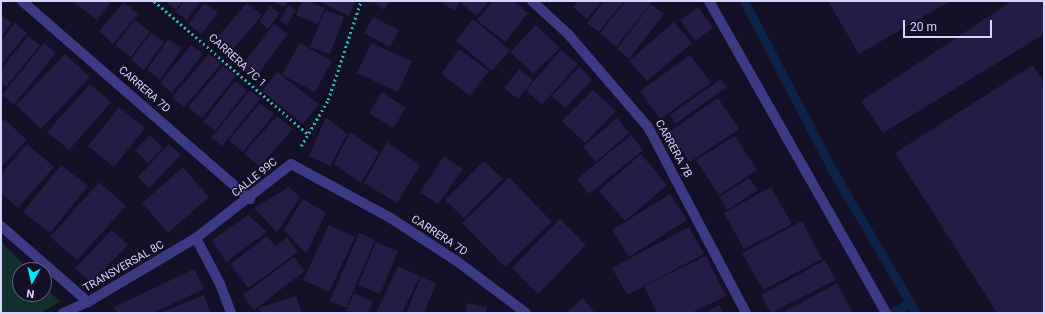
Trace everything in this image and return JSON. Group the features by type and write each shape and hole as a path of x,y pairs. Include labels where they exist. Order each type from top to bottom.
{"street":[{"name":"CARRERA 7D","path":"22,1 250,199"},
{"name":"CARRERA 7B","path":"532,1 568,34 648,127 746,313"},
{"path":"709,1 885,311"},
{"name":"CARRERA 7D","path":"291,164 389,217 458,262 526,313"},
{"name":"CALLE 99C","path":"196,238 250,199 291,164"},
{"path":"1,226 88,302"},
{"path":"196,238 220,284 231,313"},
{"name":"TRANSVERSAL 8C","path":"63,313 88,302 196,238"}],"path":[{"name":"CARRERA 7C 1","path":"154,1 308,134"},
{"name":"CALLE 99C","path":"291,164 328,100 361,1"}],"green space":[{"path":"1,241 21,262 12,262 12,302 52,302 52,294 60,302 40,313 1,313"}],"building":[{"path":"72,1 112,1 97,20"},
{"path":"165,1 182,1 176,10"},
{"path":"184,1 201,1 187,20 176,12"},
{"path":"273,1 288,1 284,7"},
{"path":"302,1 309,1 325,8 318,24 296,15"},
{"path":"318,1 356,1 349,16"},
{"path":"372,1 390,1 384,10"},
{"path":"441,1 461,1 454,11"},
{"path":"463,1 489,1 476,16 461,3"},
{"path":"493,1 513,1 528,13 505,42 477,20"},
{"path":"578,1 602,1 587,19 573,7"},
{"path":"604,1 624,1 599,32 587,23"},
{"path":"626,1 653,1 616,47 600,33"},
{"path":"828,1 950,1 859,54"},
{"path":"1012,1 1044,1 1044,34 883,133 861,101"},
{"path":"124,2 138,14 113,44 99,31"},
{"path":"204,3 218,13 202,34 188,24"},
{"path":"247,3 262,15 229,54 214,41"},
{"path":"651,4 664,14 629,59 617,49"},
{"path":"270,6 280,13 268,29 259,22"},
{"path":"288,6 296,10 287,25 280,20"},
{"path":"698,7 713,28 695,41 680,20"},
{"path":"325,10 344,17 330,54 310,47"},
{"path":"1,15 12,23 1,37"},
{"path":"373,17 399,30 390,47 364,33"},
{"path":"473,19 510,50 492,71 456,41"},
{"path":"135,20 150,32 131,57 115,45"},
{"path":"674,22 692,43 647,81 629,61"},
{"path":"15,23 27,33 1,65 1,41"},
{"path":"274,24 288,34 255,78 240,68"},
{"path":"536,25 560,48 533,74 510,52"},
{"path":"151,33 164,42 144,70 131,60"},
{"path":"28,36 40,45 6,87 1,84 1,69"},
{"path":"168,39 182,48 160,80 147,70"},
{"path":"44,43 56,53 14,105 2,95"},
{"path":"300,43 332,61 315,92 282,75"},
{"path":"371,43 412,61 398,92 357,73"},
{"path":"191,45 203,54 172,93 160,83"},
{"path":"459,49 489,71 470,96 441,74"},
{"path":"561,50 578,64 542,105 526,90"},
{"path":"65,54 90,77 41,129 16,105"},
{"path":"209,54 221,64 184,107 172,97"},
{"path":"690,55 711,83 660,119 640,91"},
{"path":"1033,65 1044,83 1044,313 997,313 895,153"},
{"path":"223,66 236,76 202,118 188,107"},
{"path":"579,67 592,80 565,108 552,96"},
{"path":"519,69 533,80 518,99 504,88"},
{"path":"277,72 319,104 303,124 262,91"},
{"path":"721,79 727,87 675,124 670,115"},
{"path":"235,81 247,90 215,131 203,122"},
{"path":"90,84 111,102 69,150 47,132"},
{"path":"250,90 260,99 222,146 211,138"},
{"path":"593,90 616,111 585,143 562,121"},
{"path":"382,92 406,108 393,128 369,113"},
{"path":"718,98 739,129 690,162 669,132"},
{"path":"260,103 274,114 243,152 229,140"},
{"path":"119,107 145,128 114,167 88,146"},
{"path":"277,116 293,129 259,167 244,153"},
{"path":"326,117 347,134 330,166 309,156"},
{"path":"617,118 629,133 596,162 583,147"},
{"path":"4,119 27,140 1,167 1,123"},
{"path":"350,132 379,152 361,183 334,164"},
{"path":"150,135 163,148 148,163 135,150"},
{"path":"631,135 643,150 589,194 577,179"},
{"path":"735,136 757,170 719,195 696,160"},
{"path":"387,142 420,165 397,203 364,183"},
{"path":"27,144 54,167 18,208 1,193 1,174"},
{"path":"169,144 181,155 149,188 138,177"},
{"path":"641,154 667,185 625,221 599,191"},
{"path":"444,156 463,169 438,204 420,192"},
{"path":"484,161 503,179 464,218 445,200"},
{"path":"61,165 88,186 50,233 23,212"},
{"path":"183,167 209,197 168,233 142,203"},
{"path":"509,177 552,222 505,267 462,223"},
{"path":"749,178 758,190 727,210 719,197"},
{"path":"99,182 126,206 77,260 50,237"},
{"path":"289,187 300,197 277,232 254,208"},
{"path":"771,187 792,224 744,249 724,213"},
{"path":"670,194 687,220 629,257 612,230"},
{"path":"303,199 326,213 306,254 284,230"},
{"path":"248,215 267,232 226,262 212,240"},
{"path":"560,219 586,245 538,294 512,268"},
{"path":"802,221 822,259 763,290 742,253"},
{"path":"329,225 355,237 329,292 303,280"},
{"path":"689,227 704,254 627,295 612,268"},
{"path":"112,230 128,245 91,283 75,268"},
{"path":"359,233 375,240 346,308 330,301"},
{"path":"267,236 275,246 287,237 298,252 248,288 230,264"},
{"path":"376,242 398,251 380,294 358,285"},
{"path":"706,256 726,296 691,313 657,313 644,286"},
{"path":"294,257 305,271 254,310 243,295"},
{"path":"825,260 836,280 771,313 761,295"},
{"path":"398,266 420,276 402,313 376,313"},
{"path":"194,269 204,289 153,313 117,313 114,307"},
{"path":"421,277 436,283 424,313 406,313"},
{"path":"837,283 853,313 782,313"},
{"path":"354,293 373,302 368,313 346,311"},
{"path":"204,295 211,313 160,313"},
{"path":"296,296 302,313 261,313 259,308"},
{"path":"583,298 595,313 566,313"},
{"path":"467,303 487,307 486,313 465,313"},
{"path":"719,305 723,313 705,313"}],"waterway":[{"path":"744,1 834,173 916,313"},
{"path":"891,313 910,303"}]}
